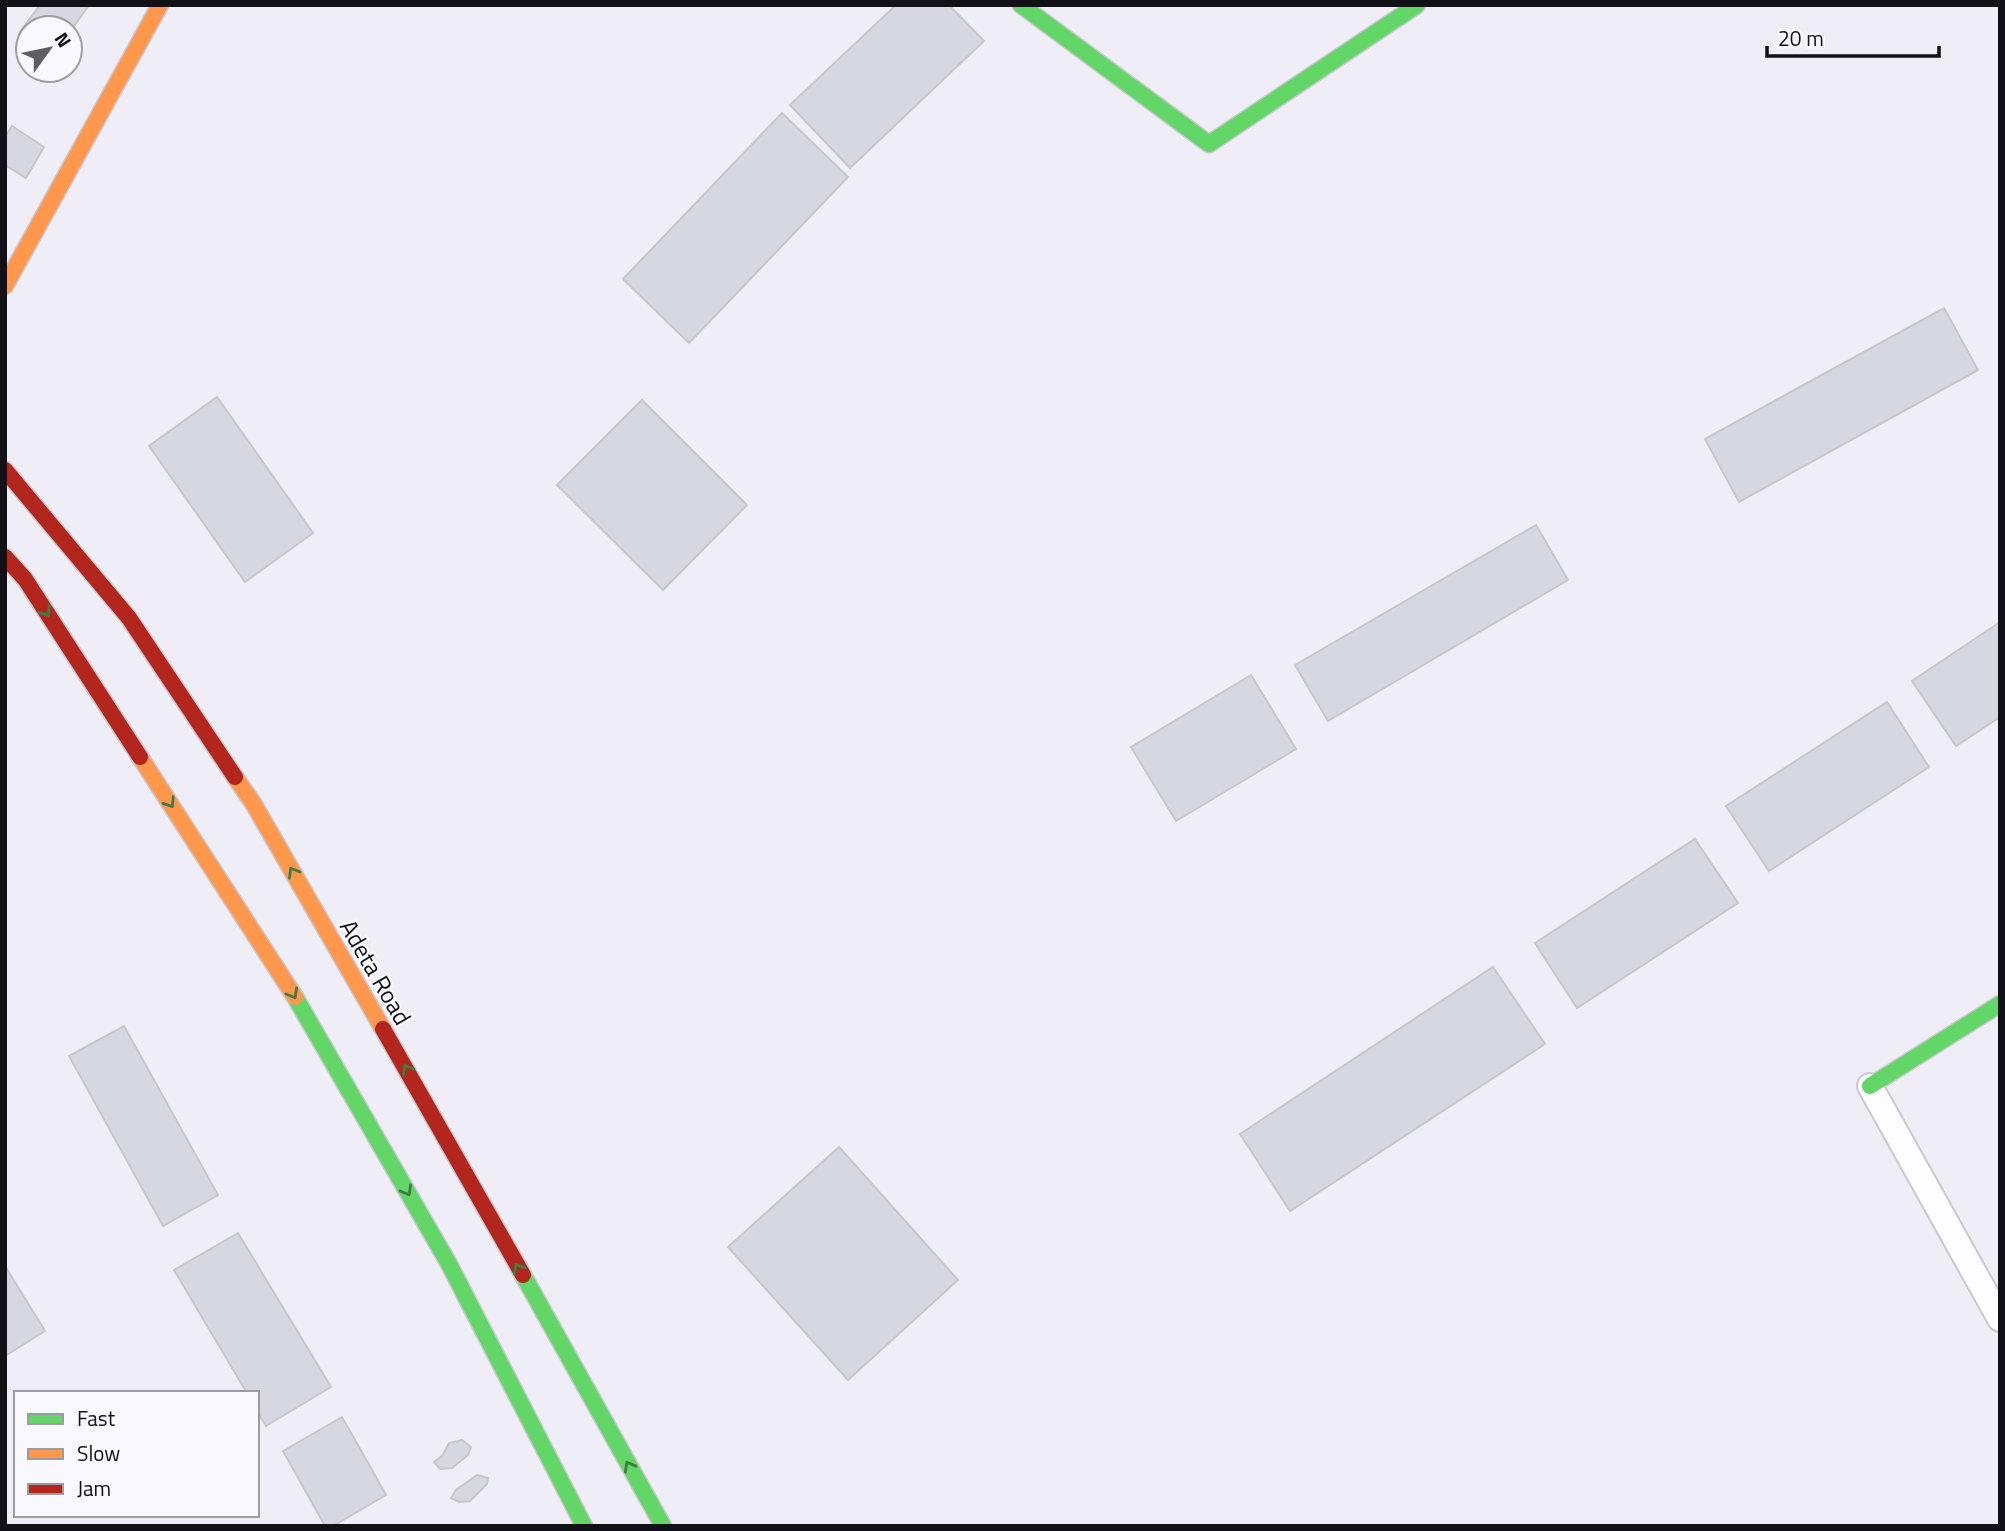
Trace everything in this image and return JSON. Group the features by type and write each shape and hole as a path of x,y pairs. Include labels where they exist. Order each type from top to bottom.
{"main road":[{"path":"5,286 160,5"},
{"path":"1021,5 1209,144 1417,5"},
{"name":"Adeta Road","path":"5,470 129,618 253,803 448,1141 663,1526"},
{"path":"5,557 25,579 288,986 450,1264 584,1526"},
{"path":"1870,1086 2000,1004"}],"lane":[{"path":"1870,1086 2000,1319"}],"building":[{"path":"40,5 89,5 83,14 33,14"},
{"path":"896,5 949,5 984,41 850,168 790,105"},
{"path":"782,113 848,177 689,343 623,279"},
{"path":"12,126 44,147 26,178 5,165 5,137"},
{"path":"1944,308 1978,370 1739,502 1705,439"},
{"path":"217,397 313,533 245,582 149,446"},
{"path":"642,400 747,505 663,590 557,485"},
{"path":"1536,525 1568,580 1328,721 1295,665"},
{"path":"2000,622 2000,717 1956,746 1912,681"},
{"path":"1251,675 1296,749 1176,821 1131,747"},
{"path":"1887,702 1929,767 1769,871 1726,806"},
{"path":"1695,839 1738,903 1577,1008 1535,943"},
{"path":"1493,967 1545,1044 1290,1211 1240,1134"},
{"path":"124,1026 218,1195 163,1226 69,1056"},
{"path":"839,1147 958,1280 848,1380 728,1247"},
{"path":"238,1233 331,1387 266,1426 259,1414 259,1391 246,1391 174,1270"},
{"path":"5,1266 45,1331 5,1356"},
{"path":"342,1417 386,1495 333,1526 325,1526 283,1451"},
{"path":"462,1440 471,1447 468,1455 452,1468 440,1469 434,1462 442,1456 449,1443"},
{"path":"477,1475 488,1478 487,1484 470,1501 459,1502 451,1498 456,1490"}],"traffic: fast":[{"path":"1021,5 1209,144 1417,5"},
{"path":"295,997 449,1264 584,1526"},
{"path":"1870,1086 2000,1004"},
{"path":"523,1275 663,1526"}],"traffic: slow":[{"path":"5,286 160,5"},
{"path":"140,757 295,997"},
{"path":"235,777 253,803 383,1029"}],"traffic: jam":[{"path":"5,470 129,618 235,777"},
{"path":"5,557 25,579 140,757"},
{"path":"383,1029 523,1275"}]}
